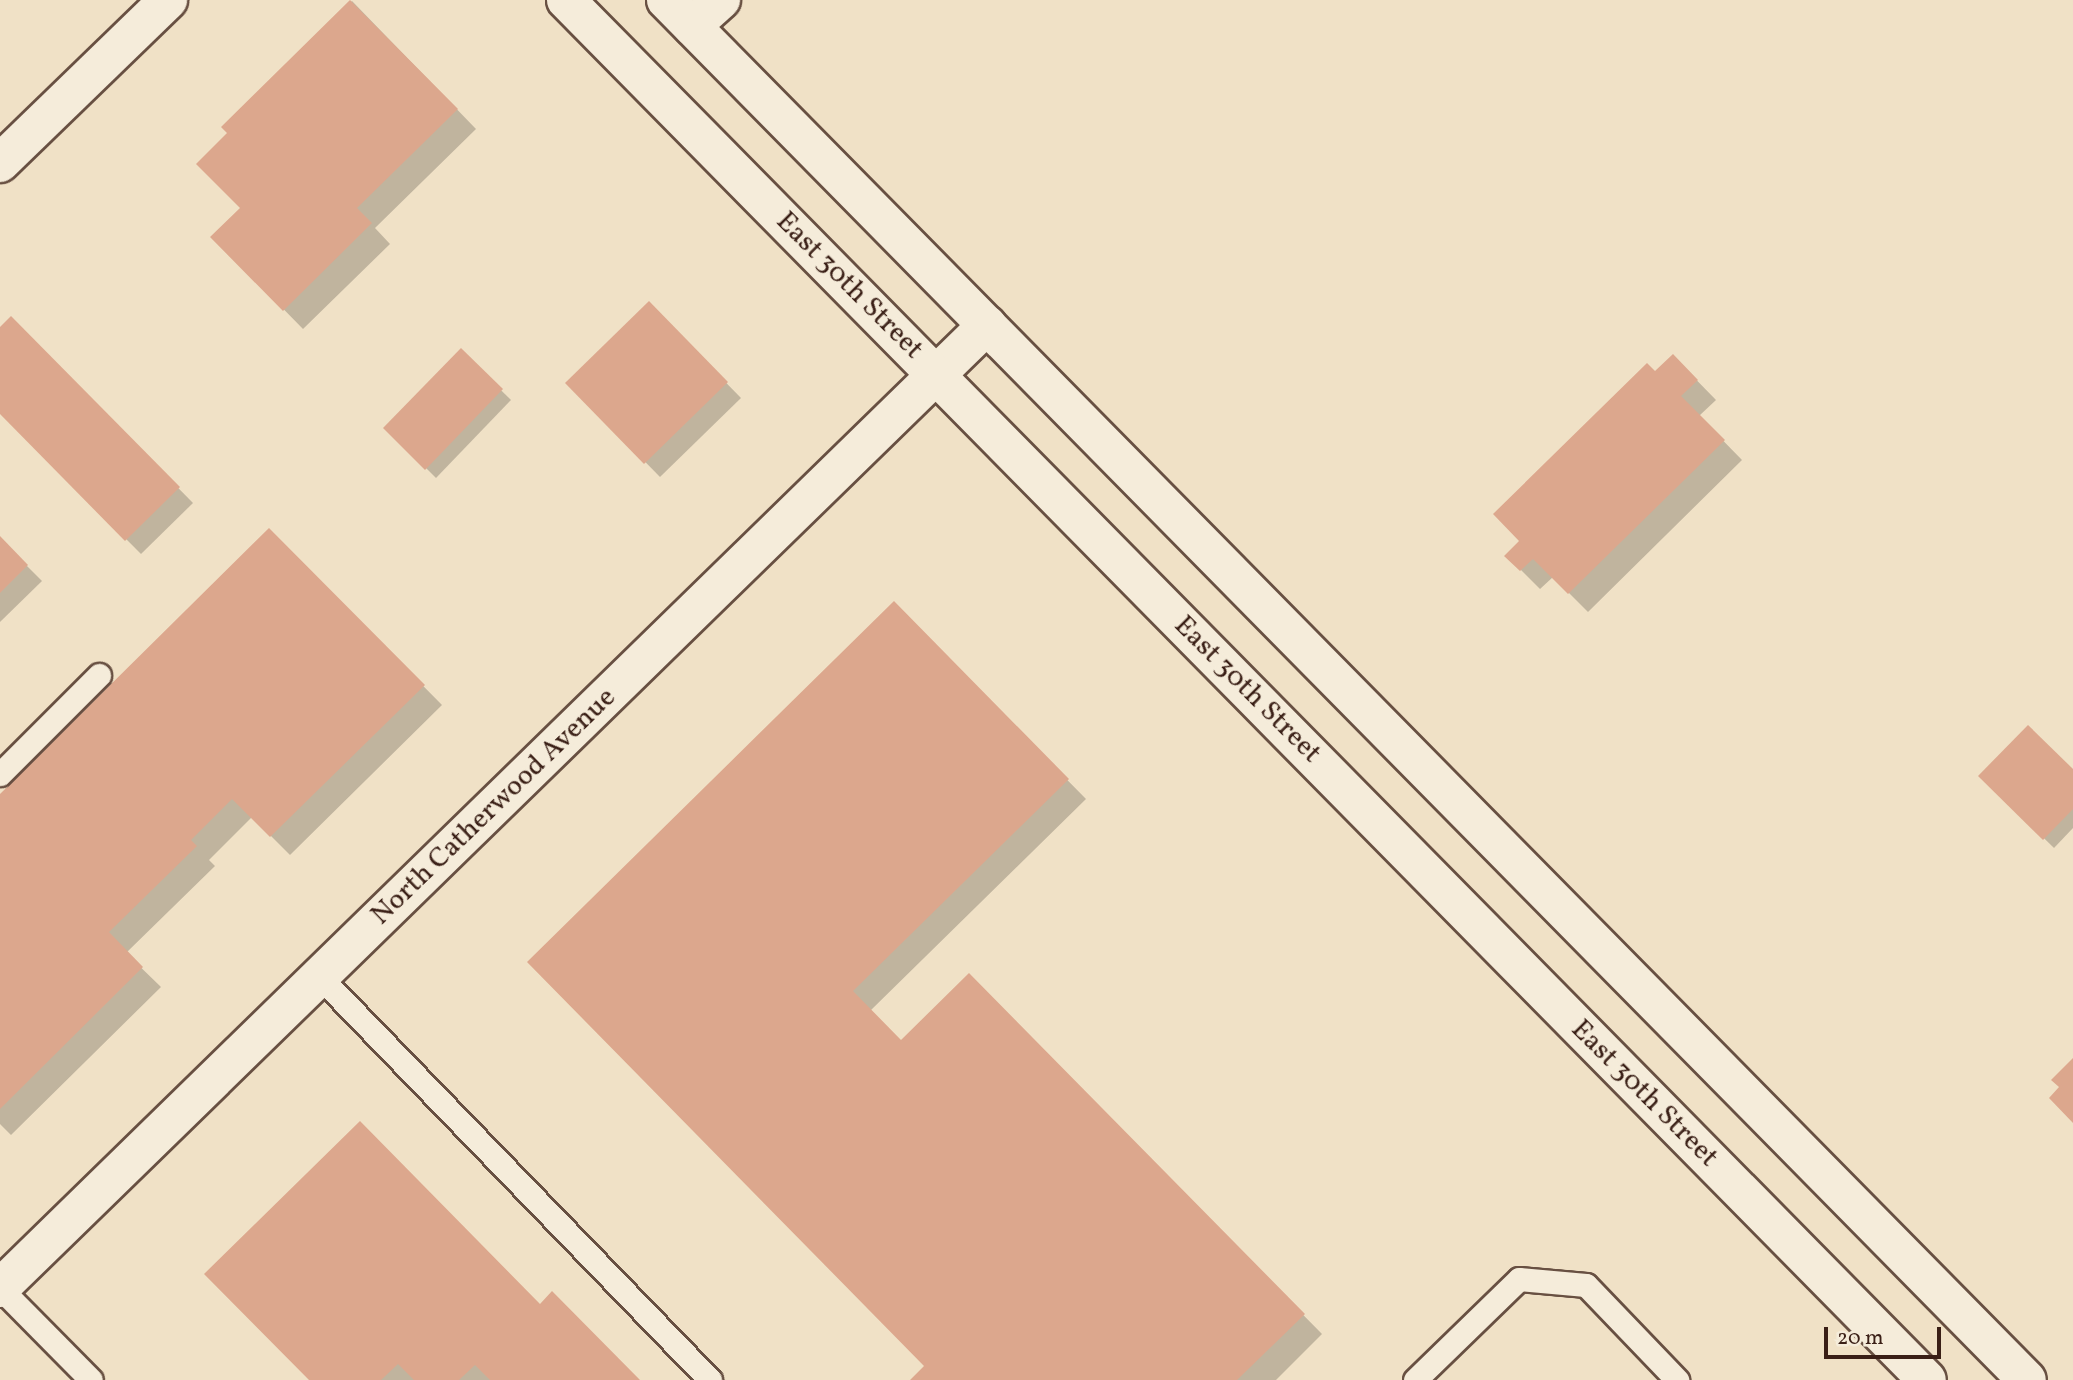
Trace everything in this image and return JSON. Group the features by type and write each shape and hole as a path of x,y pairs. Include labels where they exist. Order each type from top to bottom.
{"main road":[{"path":"0,163 168,0"},
{"name":"East 30th Street","path":"566,0 1927,1380"},
{"path":"721,0 679,13 2027,1380"},
{"name":"North Catherwood Avenue","path":"0,1288 987,325"}],"lane":[{"path":"0,774 99,675"},
{"path":"320,977 710,1380"},
{"path":"1415,1380 1519,1279 1586,1285 1678,1380"},
{"path":"0,1288 91,1380"}],"building":[{"path":"350,0 458,109 357,208 372,223 283,311 210,237 240,208 196,164 227,133 221,127"},
{"path":"649,301 728,382 644,464 565,383"},
{"path":"11,316 180,487 125,541 0,414 0,327"},
{"path":"461,348 503,389 425,470 383,428"},
{"path":"1673,354 1698,380 1681,396 1725,440 1568,594 1533,559 1520,571 1504,556 1519,541 1493,514 1647,363 1655,371"},
{"path":"269,528 425,685 270,837 232,799 191,840 197,846 109,932 143,967 0,1109 0,794"},
{"path":"0,536 28,565 0,593"},
{"path":"894,601 1069,779 853,991 901,1040 969,973 1305,1314 1237,1380 910,1380 924,1366 527,962"},
{"path":"2028,725 2073,769 2073,809 2043,840 1978,776"},
{"path":"2073,1058 2073,1123 2049,1098 2059,1087 2051,1080"},
{"path":"360,1121 540,1304 552,1291 640,1380 490,1380 475,1365 459,1380 414,1380 398,1364 381,1380 309,1380 204,1274"}]}
